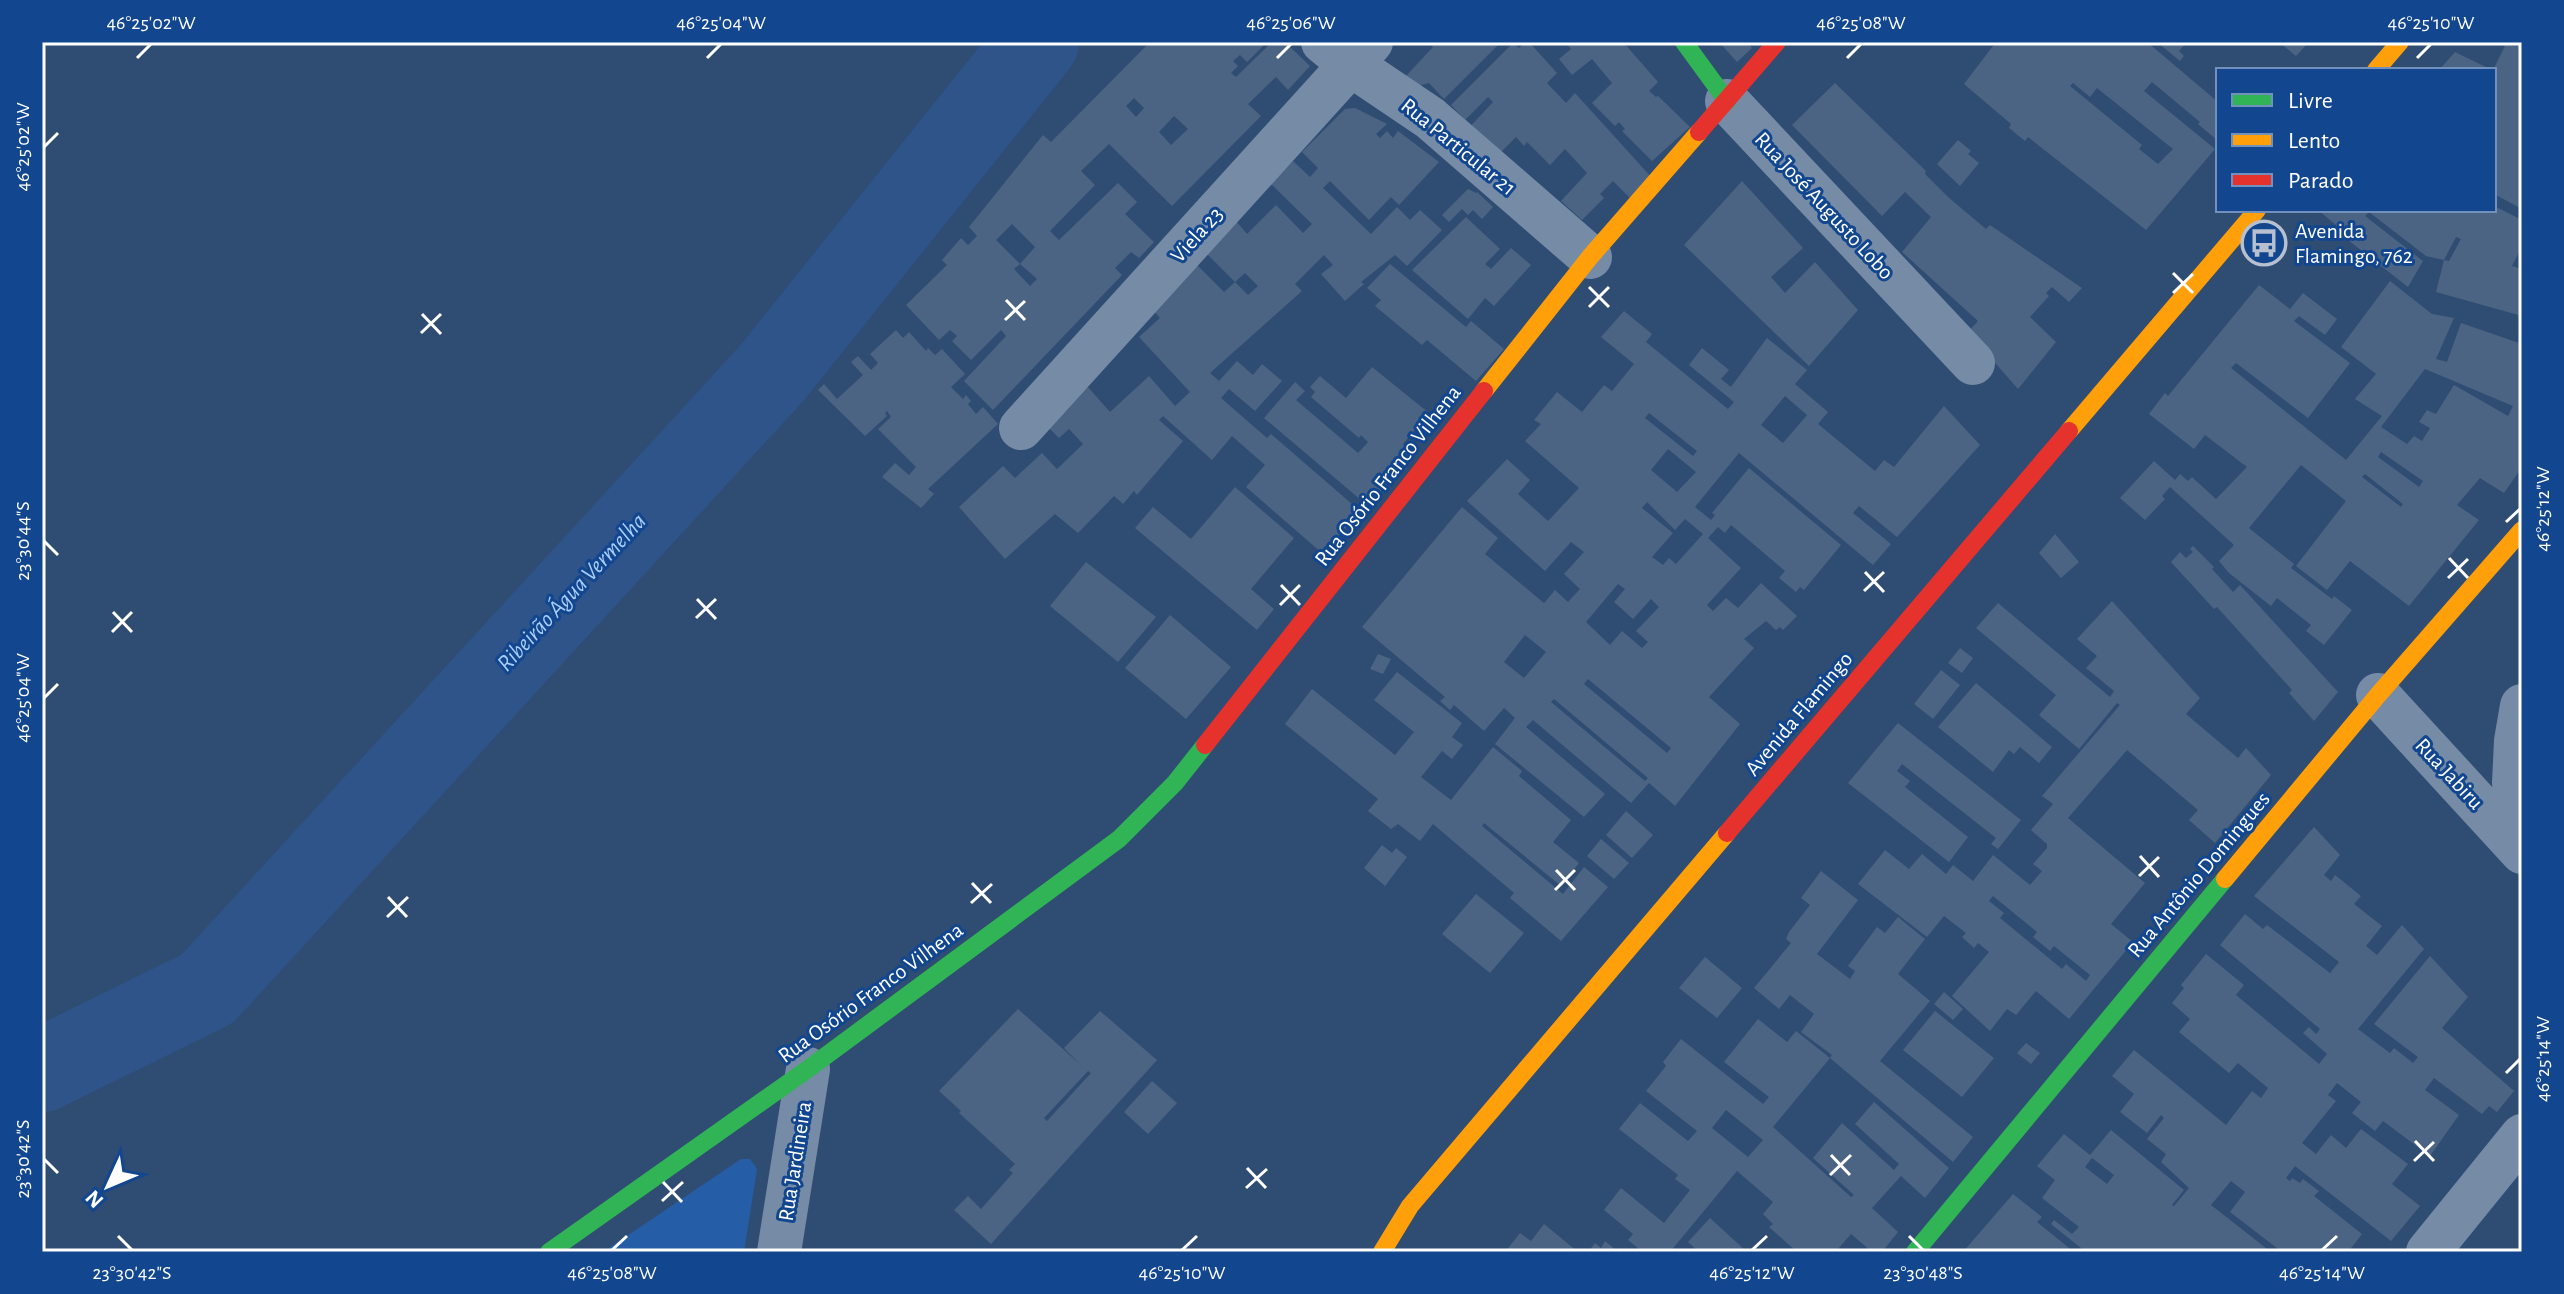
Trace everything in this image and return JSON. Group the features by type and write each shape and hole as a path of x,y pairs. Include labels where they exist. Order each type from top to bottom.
{"street":[{"name":"Rua José Augusto Lobo","path":"1684,42 1727,101 1973,363"},
{"name":"Rua Osório Franco Vilhena","path":"549,1252 808,1069 1119,839 1175,783 1590,257 1777,42"},
{"path":"2378,68 2400,42"},
{"name":"Rua Particular 21","path":"1348,49 1590,257"},
{"name":"Viela 23","path":"1021,428 1348,49"},
{"name":"Avenida Flamingo","path":"1382,1252 1420,1194 2255,212"},
{"name":"Rua Antônio Domingues","path":"1915,1252 2378,695 2522,530"},
{"name":"Rua Jabiru","path":"2378,695 2522,852"},
{"name":"Rua Jabiru","path":"2522,706 2514,783 2522,821"},
{"name":"Rua Jardineira","path":"779,1252 808,1069"},
{"path":"2428,1252 2522,1136"}],"shaded area":[{"path":"741,1159 750,1159 757,1169 744,1252 603,1252"}],"building":[{"path":"1150,42 1267,42 1247,62 1240,55 1233,61 1238,66 1231,73 1236,77 1272,42 1285,42 1310,66 1288,90 1276,77 1248,104 1261,116 1172,206 1109,144 1081,171 1095,185 1050,231 1059,240 1118,183 1137,202 1125,214 1154,242 1139,258 1131,252 1115,268 1122,275 993,410 964,381 1006,336 1001,330 971,360 952,341 957,336 950,330 939,340 906,305 947,265 942,260 961,238 968,245 977,236 969,227 1043,135 1051,142","holes":["1134,98 1144,108 1136,117 1126,106","1174,116 1188,129 1171,145 1159,132","1012,224 1035,247 1020,264 996,240","1020,264 1037,279 1030,286 1014,269"]},
{"path":"1428,42 1501,42 1444,99 1429,83 1417,86 1406,76 1433,47"},
{"path":"1526,42 1557,73 1547,83 1566,103 1575,93 1652,178 1631,199 1613,181 1600,194 1604,198 1582,220 1561,201 1587,173 1565,149 1550,165 1527,142 1524,146 1516,137 1501,152 1490,141 1482,149 1465,132 1493,102 1488,97 1465,120 1451,105 1513,43 1519,48"},
{"path":"1565,42 1623,42 1658,82 1649,91 1690,127 1652,161 1622,131 1625,129 1619,122 1615,126 1592,103 1612,83 1592,59 1572,75 1559,59 1571,49"},
{"path":"1719,42 1748,42 1752,48 1737,62"},
{"path":"1996,42 2147,42 2216,100 2216,139 2152,82 2144,91 2215,149 2146,230 2028,137 2025,141 2009,128 2011,124 1964,84","holes":["2073,83 2090,97 2097,88 2173,149 2158,164 2139,149 2142,145 2070,86"]},
{"path":"2157,42 2187,42 2179,51 2184,56 2180,61"},
{"path":"2279,42 2309,42 2296,56"},
{"path":"2497,42 2522,42 2522,209 2496,195 2494,68 2505,46"},
{"path":"2455,52 2488,68 2441,68"},
{"path":"1835,83 1926,171 1925,174 1948,197 1986,229 1990,225 2082,288 2069,302 2052,287 2046,293 2049,296 2030,317 2056,342 2018,389 1968,332 1978,321 1902,252 1931,217 1905,192 1882,216 1792,125"},
{"path":"1355,108 1387,124 1376,134 1380,138 1387,131 1393,138 1398,131 1439,162 1399,205 1391,197 1369,220 1330,181 1323,188 1371,234 1397,207 1410,220 1420,210 1442,230 1407,266 1395,255 1361,282 1364,284 1345,301 1321,274 1333,265 1324,255 1295,284 1302,291 1210,373 1219,381 1237,361 1253,375 1262,364 1282,381 1255,411 1229,389 1221,398 1267,438 1271,434 1360,511 1323,554 1246,487 1265,465 1232,436 1212,460 1163,416 1159,420 1183,441 1137,495 1134,491 1123,504 1114,496 1078,533 1055,514 1005,559 959,507 1003,466 1015,478 1042,453 1057,469 1083,444 1069,429 1059,438 1046,425 1087,386 1110,412 1149,376 1175,406 1190,392 1139,337 1160,318 1151,308 1196,264 1224,292 1235,282 1206,253 1236,221 1247,234 1276,205 1303,233 1312,224 1271,184 1293,161 1310,177 1318,168 1302,152 1345,109","holes":["1245,273 1258,286 1248,295 1235,282"]},
{"path":"1958,140 1979,163 1960,186 1937,164"},
{"path":"1742,181 1803,248 1771,277 1785,293 1815,262 1858,310 1809,366 1684,245"},
{"path":"1468,189 1477,192 1493,207 1482,219 1473,210 1468,215 1462,209 1449,222 1442,215"},
{"path":"2496,207 2522,220 2522,246 2512,266 2522,269 2522,316 2436,292 2444,260 2426,256 2369,212 2496,212","holes":["2456,237 2461,239 2449,261 2444,260"]},
{"path":"2320,212 2369,212 2365,216 2423,261 2408,287 2334,229 2336,225"},
{"path":"1466,217 1500,249 1485,264 1491,269 1511,248 1531,265 1494,306 1485,298 1468,319 1412,270"},
{"path":"1390,264 1466,327 1471,321 1504,349 1476,381 1427,340 1422,345 1375,306 1381,300 1367,288"},
{"path":"2390,281 2432,314 2454,318 2436,359 2447,362 2461,323 2522,344 2522,467 2504,493 2480,478 2457,505 2479,520 2409,606 2350,561 2327,590 2296,566 2346,501 2301,465 2249,528 2294,564 2291,568 2352,610 2324,645 2306,631 2311,625 2277,598 2271,606 2229,573 2219,561 2234,545 2170,487 2162,496 2165,499 2145,520 2120,498 2154,461 2175,480 2180,474 2188,481 2192,477 2216,499 2247,467 2205,435 2194,449 2149,414 2165,393 2168,396 2259,285 2290,309 2303,293 2337,319 2325,335 2299,316 2294,321 2350,363 2308,418 2236,363 2231,368 2346,460 2382,416 2355,399 2376,374 2341,347","holes":["2425,369 2513,406 2508,416 2454,385 2436,414 2427,410 2419,422 2430,428 2422,441 2414,436 2407,444 2381,427","2381,452 2423,481 2419,487 2378,457","2365,474 2403,504 2401,507 2362,477"]},
{"path":"1624,311 1652,334 1646,342 1728,409 1734,402 1689,365 1702,348 1729,370 1721,379 1731,387 1767,338 1807,370 1795,384 1828,412 1818,424 1875,471 1884,460 1894,467 1944,406 1980,445 1897,537 1859,506 1853,513 1891,544 1873,565 1739,453 1695,507 1711,520 1715,515 1712,513 1749,468 1841,545 1804,590 1800,587 1796,592 1779,578 1785,571 1731,525 1725,533 1718,527 1708,538 1741,568 1707,605 1713,611 1726,598 1738,608 1761,583 1797,616 1783,630 1780,627 1776,630 1766,621 1744,639 1754,648 1709,697 1740,724 1675,806 1649,783 1631,803 1533,720 1526,727 1605,794 1584,817 1495,744 1515,718 1504,708 1484,731 1454,705 1450,710 1440,701 1445,697 1362,627 1462,507 1498,538 1485,554 1544,603 1555,590 1568,602 1580,589 1564,574 1584,552 1571,542 1545,571 1467,501 1507,459 1530,480 1518,494 1548,521 1579,488 1525,441 1541,424 1534,420 1557,392 1582,412 1604,385 1612,391 1634,364 1601,337","holes":["1785,396 1807,415 1783,443 1761,425","1649,413 1697,451 1693,456 1645,418","1668,449 1696,472 1677,492 1651,470","1647,502 1675,530 1685,519 1703,534 1676,564 1669,558 1663,565 1652,557 1673,533 1642,508","1618,584 1625,589 1614,602 1633,619 1651,599 1659,607 1636,631 1648,642 1642,648 1622,631 1610,645 1586,622","1525,635 1546,652 1524,678 1504,662","1588,679 1671,748 1667,753 1584,684","1554,699 1648,778 1645,781 1551,702"]},
{"path":"896,330 903,338 909,332 926,351 928,348 935,355 942,349 965,374 951,387 963,399 966,395 971,401 968,404 976,414 983,407 998,424 928,489 934,494 921,508 882,477 895,463 909,475 916,467 878,429 891,417 887,411 887,416 865,436 818,390 824,384 837,399 863,375 851,362 858,356 871,370 878,363 870,354"},
{"path":"1372,367 1429,413 1403,444 1414,453 1368,506 1264,418 1295,382 1305,391 1296,400 1358,453 1368,442 1361,435 1359,438 1311,397 1315,392 1310,387 1320,376 1346,398"},
{"path":"1235,487 1294,538 1251,589 1274,609 1257,630 1135,528 1153,507 1191,539"},
{"path":"2055,534 2079,562 2061,578 2039,553"},
{"path":"2193,546 2233,592 2240,585 2338,692 2314,721 2289,693 2292,690 2217,607 2214,609 2171,562 2180,552 2186,558 2193,552 2190,549"},
{"path":"1086,562 1156,617 1118,662 1050,606"},
{"path":"2112,601 2200,698 2186,714 2238,758 2246,748 2271,775 2215,843 2189,820 2198,810 2127,750 2068,818 2145,883 2111,924 2133,942 2069,1019 2036,991 2016,1015 2007,1009 1990,1031 1952,996 1989,952 1978,943 1974,948 1962,937 1966,933 1944,916 1927,937 1858,884 1885,850 1909,869 1922,854 1946,874 1953,865 1973,881 1993,855 2030,885 2042,871 2033,864 2047,848 2047,844 2031,830 2053,804 2042,796 2120,705 2117,703 2079,749 2039,715 2056,695 1976,628 1998,603 2110,697 2114,691 2086,668 2097,656 2077,639","holes":["1993,896 2037,932 2033,937 2050,951 2054,946 2090,975 2086,981 2066,964 2062,969 2000,918 2004,913 1989,901"]},
{"path":"1170,615 1231,667 1186,719 1125,668"},
{"path":"1960,648 1973,658 1962,673 1948,663"},
{"path":"1378,654 1391,659 1383,674 1370,669"},
{"path":"1941,670 1960,685 1933,719 1914,704"},
{"path":"1397,672 1462,723 1452,737 1463,745 1452,759 1442,751 1421,777 1451,800 1493,747 1522,771 1519,776 1571,820 1553,842 1579,863 1561,886 1484,823 1482,826 1563,894 1584,867 1608,887 1561,941 1510,898 1514,893 1433,824 1420,841 1398,824 1391,829 1368,811 1378,799 1285,724 1312,689 1395,755 1414,732 1374,700"},
{"path":"1976,683 2052,747 2039,763 2020,747 2014,754 2009,750 1993,772 1938,727"},
{"path":"1898,723 2021,820 1998,849 1991,844 1996,838 1902,764 1897,771 1910,781 1905,787 1968,837 1949,862 1848,783"},
{"path":"1626,811 1653,835 1632,858 1606,835"},
{"path":"2314,827 2340,855 2324,875 2331,881 2335,875 2361,896 2354,904 2382,926 2366,946 2377,955 2402,925 2424,949 2358,1029 2390,1053 2394,1048 2413,1063 2418,1057 2374,1024 2430,956 2468,997 2442,1028 2514,1091 2497,1112 2489,1106 2482,1114 2434,1078 2425,1090 2459,1115 2430,1156 2383,1121 2375,1131 2352,1113 2361,1102 2337,1083 2328,1095 2336,1101 2302,1143 2316,1154 2331,1135 2346,1148 2361,1129 2408,1164 2392,1184 2420,1206 2391,1241 2295,1166 2286,1178 2300,1183 2303,1179 2319,1191 2314,1196 2362,1234 2348,1252 2282,1252 2230,1212 2245,1192 2231,1181 2211,1205 2271,1252 2086,1252 2051,1224 2054,1220 2072,1234 2079,1227 2042,1198 2055,1180 2037,1166 2064,1134 2090,1155 2111,1130 2184,1190 2174,1206 2189,1188 2161,1162 2166,1154 2147,1139 2164,1118 2161,1115 2147,1133 2120,1112 2134,1094 2112,1076 2134,1050 2226,1125 2252,1091 2261,1098 2268,1088 2238,1063 2229,1073 2179,1032 2190,1019 2172,1003 2184,988 2181,985 2206,954 2244,985 2236,995 2319,1064 2327,1054 2303,1033 2309,1027 2316,1034 2320,1029 2220,945 2245,914 2263,929 2267,925 2330,973 2339,962 2254,896","holes":["2092,1158 2114,1175 2107,1184 2085,1167"]},
{"path":"1601,839 1629,863 1614,879 1587,856"},
{"path":"1382,845 1392,853 1396,848 1407,857 1385,886 1364,868"},
{"path":"1821,871 1858,900 1817,954 1850,979 1855,971 1848,966 1877,927 1885,933 1898,917 1925,939 1898,974 1930,1001 1880,1061 1973,1137 1953,1162 1830,1058 1832,1055 1801,1032 1814,1014 1790,995 1779,1009 1754,988 1791,943 1786,939 1789,932 1810,905 1801,898"},
{"path":"1476,894 1524,933 1490,973 1442,934"},
{"path":"1705,957 1742,988 1717,1018 1679,988"},
{"path":"1944,992 1963,1009 1953,1020 1934,1004"},
{"path":"1018,1009 1081,1065 1064,1048 1100,1011 1157,1060 991,1244 954,1210 968,1196 981,1209 1013,1173 1009,1170 1015,1164 939,1091","holes":["1088,1071 1091,1073 1047,1121 1044,1118"]},
{"path":"1935,1011 1994,1058 1962,1097 1903,1050"},
{"path":"1758,1019 1787,1042 1796,1031 1830,1058 1773,1127 1851,1197 1854,1195 1813,1158 1842,1123 1894,1170 1899,1164 1855,1124 1874,1102 1949,1168 1925,1198 1901,1176 1872,1208 1898,1232 1882,1252 1872,1252 1851,1234 1838,1249 1840,1252 1797,1252 1769,1227 1773,1224 1763,1214 1773,1202 1737,1171 1670,1252 1643,1252 1628,1240 1633,1234 1604,1210 1621,1188 1664,1223 1690,1190 1675,1179 1678,1175 1619,1129 1640,1103 1688,1141 1697,1131 1646,1091 1666,1066 1663,1062 1681,1039 1763,1104 1769,1097 1724,1062","holes":["1726,1110 1763,1140 1748,1157 1712,1128"]},
{"path":"2026,1043 2040,1053 2031,1064 2017,1053"},
{"path":"1152,1081 1177,1103 1148,1134 1124,1112"},
{"path":"2013,1194 2042,1217 2037,1222 2074,1252 1963,1252"},
{"path":"1710,1218 1747,1252 1699,1252 1688,1242"},
{"path":"1544,1224 1578,1252 1505,1252 1520,1233 1531,1241"},
{"path":"1605,1241 1617,1251 1619,1248 1625,1252 1588,1252 1595,1243 1601,1248"}],"waterway":[{"name":"Ribeirão Água Vermelha","path":"42,1070 207,989 772,373 1037,42"}],"traffic: fast":[{"path":"1684,42 1727,101"},
{"path":"549,1252 808,1069 1119,839 1175,783 1205,745"},
{"path":"1915,1252 2225,879"}],"traffic: slow":[{"path":"2378,68 2400,42"},
{"path":"1484,391 1590,257 1699,132"},
{"path":"2069,431 2255,212"},
{"path":"2225,879 2378,695 2522,530"},
{"path":"1382,1252 1410,1206 1727,833"}],"traffic: jam":[{"path":"1699,132 1777,42"},
{"path":"1205,745 1484,391"},
{"path":"1727,833 2069,431"}],"place":[{"name":"Avenida Flamingo, 762","path":"2264,243"}]}
